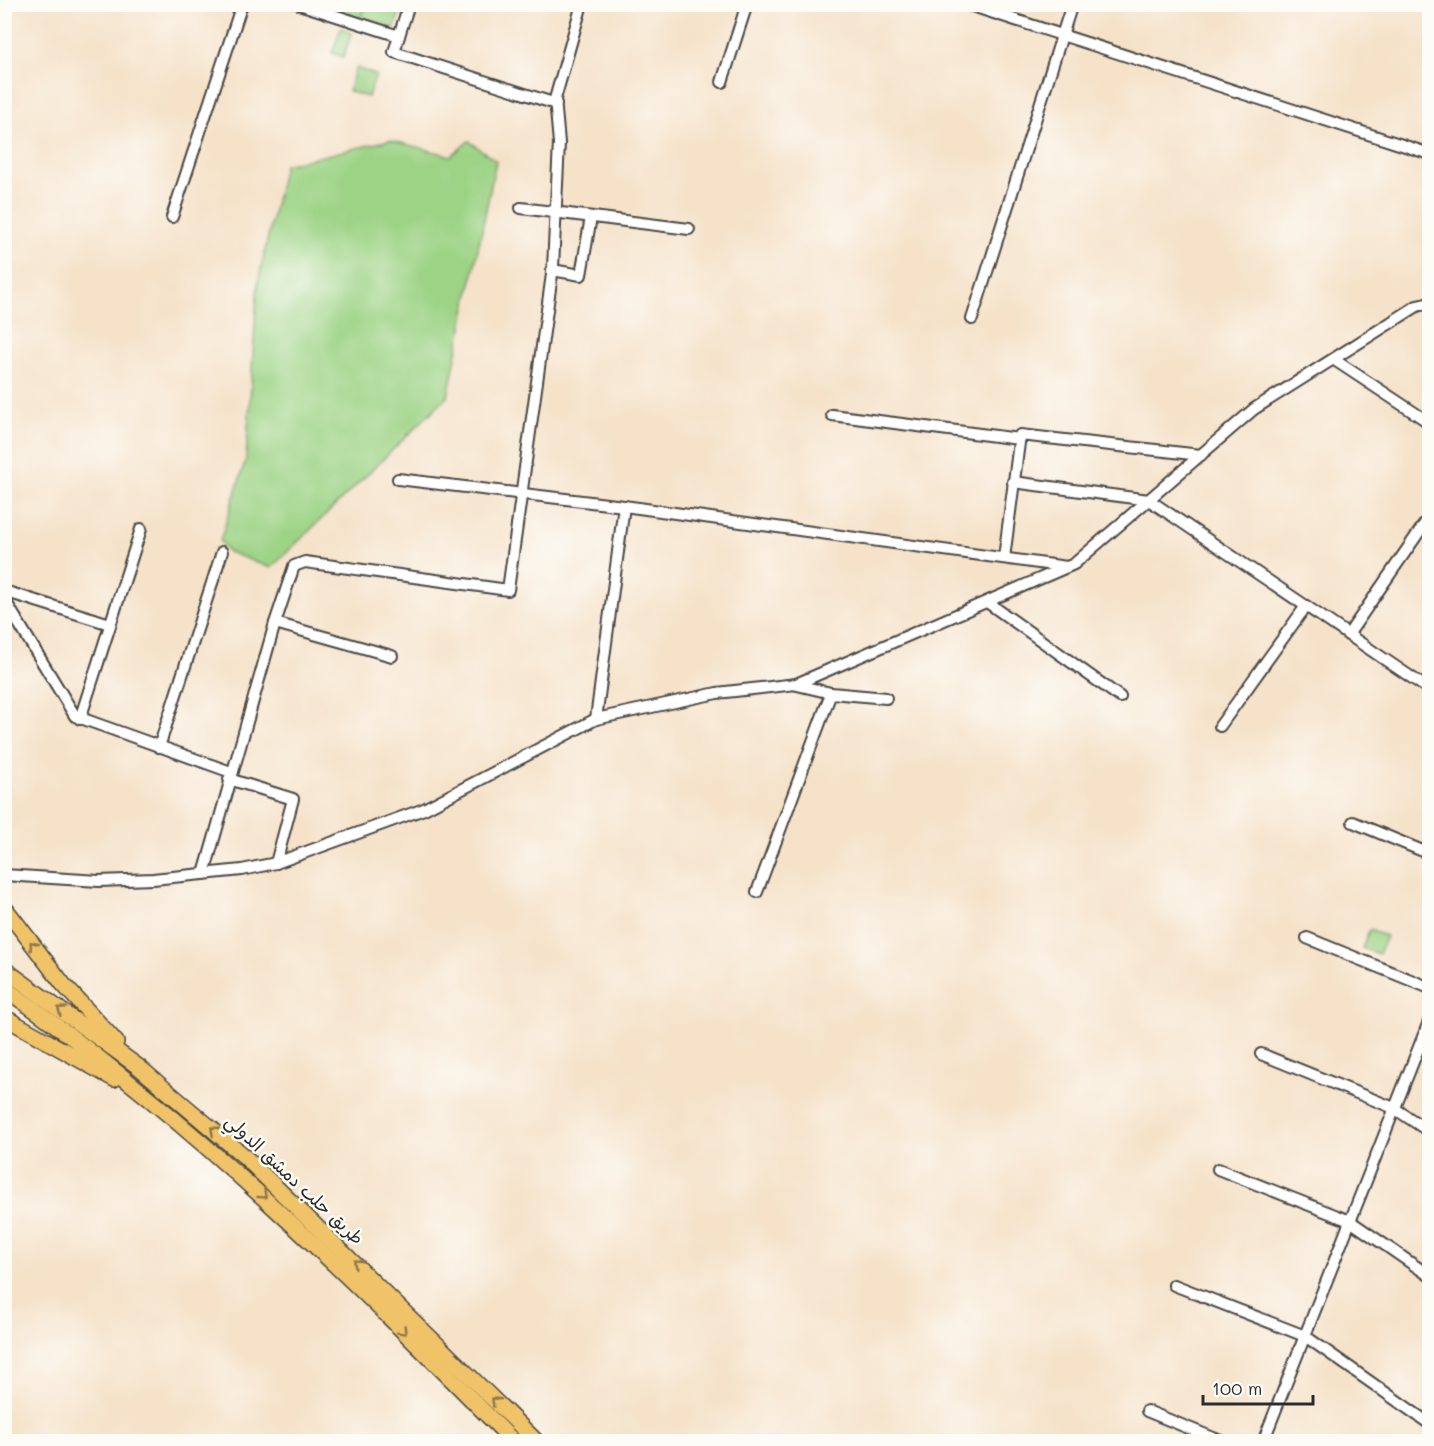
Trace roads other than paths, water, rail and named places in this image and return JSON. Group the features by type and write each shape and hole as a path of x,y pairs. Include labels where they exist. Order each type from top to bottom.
{"highway":[{"path":"4,907 63,984 140,1068"},
{"name":"طريق حلب دمشق الدولي","path":"4,969 140,1068 279,1188 537,1442"},
{"name":"طريق حلب دمشق الدولي","path":"4,988 157,1103 268,1199 514,1442"},
{"path":"4,1017 157,1103"}],"street":[{"path":"172,217 242,4"},
{"path":"299,4 399,36"},
{"path":"409,4 394,52 556,104"},
{"path":"204,873 230,775 290,572 294,566 305,562 507,590 552,270 559,143 556,104 582,4"},
{"path":"722,82 747,4"},
{"path":"966,4 1430,154"},
{"path":"972,319 1072,4"},
{"path":"521,208 689,229"},
{"path":"552,270 581,275 591,217"},
{"path":"4,875 99,881 242,870 276,863 424,809 596,719 717,693 796,684 1068,567 1254,409 1417,306 1430,303"},
{"path":"1333,359 1430,423"},
{"path":"832,415 1019,440"},
{"path":"1004,558 1020,435 1201,455"},
{"path":"398,478 624,506 1068,567"},
{"path":"1013,482 1149,500 1430,690"},
{"path":"596,719 624,506"},
{"path":"1348,634 1430,516"},
{"path":"80,719 141,529"},
{"path":"159,747 222,552"},
{"path":"4,591 110,624"},
{"path":"4,599 71,711 80,719 294,799 276,863"},
{"path":"987,602 1120,697"},
{"path":"1220,726 1306,606"},
{"path":"275,622 392,656"},
{"path":"796,684 831,693 886,698"},
{"path":"757,892 831,693"},
{"path":"1353,822 1430,854"},
{"path":"1306,938 1430,987"},
{"path":"1263,1442 1430,1019"},
{"path":"1261,1054 1394,1108 1430,1132"},
{"path":"1218,1169 1350,1221 1430,1276"},
{"path":"1174,1285 1305,1336 1430,1424"},
{"path":"1147,1411 1223,1442"}]}
